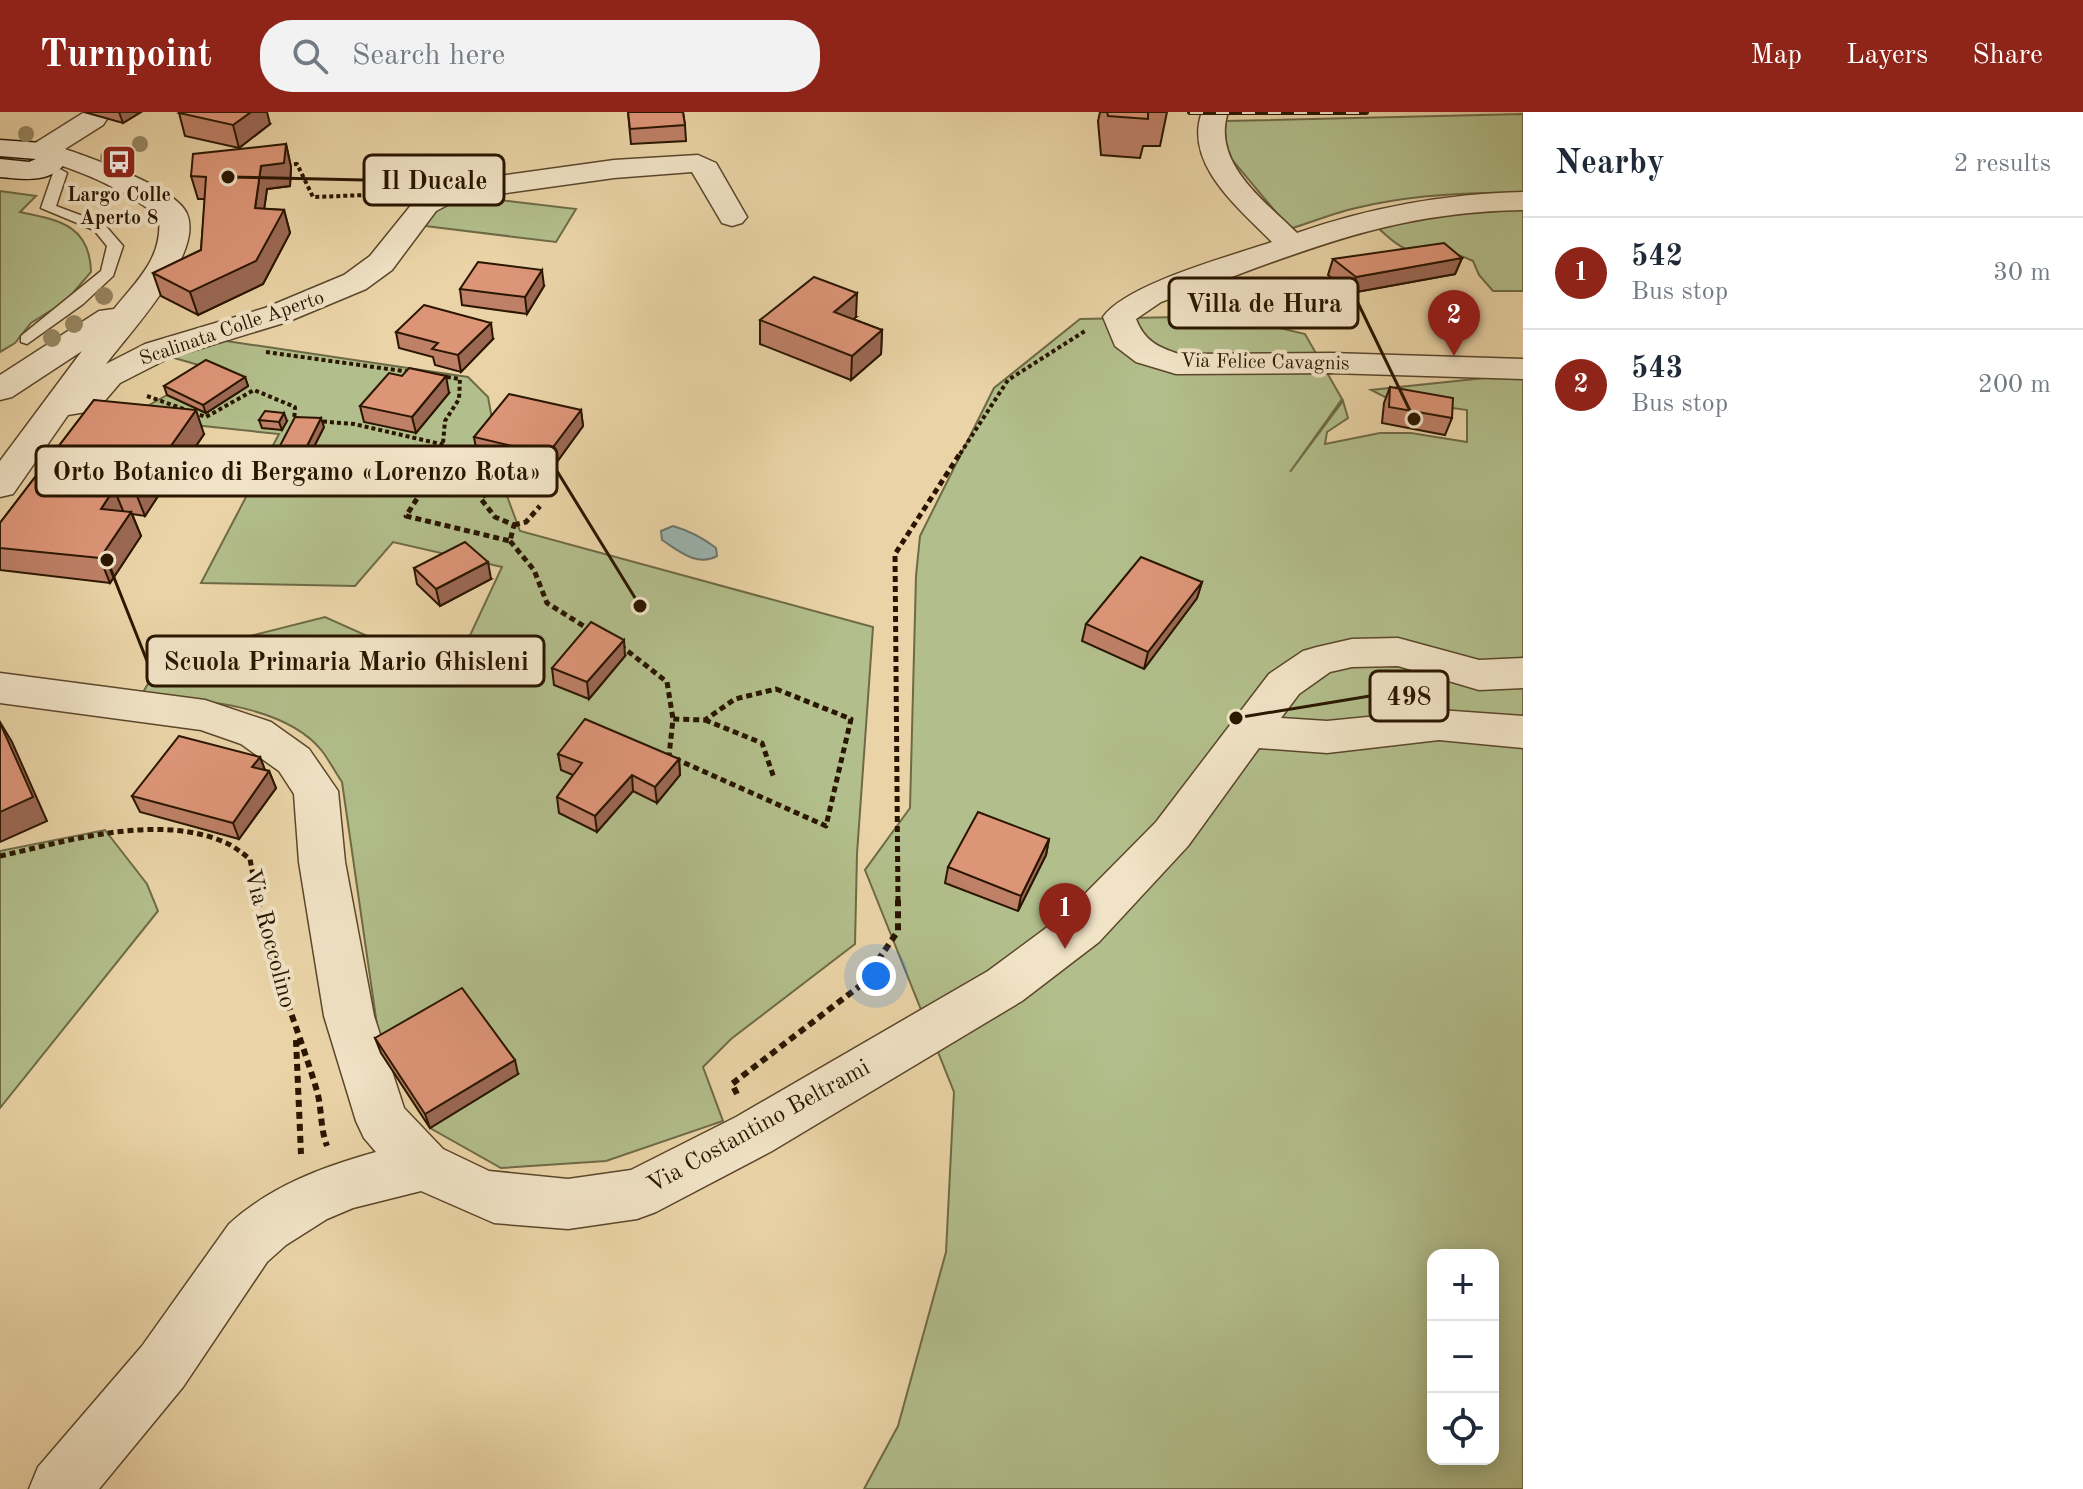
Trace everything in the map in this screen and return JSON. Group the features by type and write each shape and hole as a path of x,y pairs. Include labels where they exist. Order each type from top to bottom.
{"street":[{"path":"1215,112 1208,123 1207,139 1217,164 1291,244"},
{"path":"48,162 93,119"},
{"path":"0,486 74,401 127,313 162,269 176,239 173,214 135,188 48,162 1,153"},
{"name":"Scalinata Colle Aperto","path":"74,401 108,376 157,351 276,315 355,282 381,263 426,205 449,192 614,169 698,163 706,169 732,217"},
{"path":"1119,317 1147,298 1291,244 1394,211 1449,202 1523,201"},
{"path":"0,390 106,319 127,313"},
{"name":"Via Felice Cavagnis","path":"1119,317 1127,339 1148,355 1176,364 1331,363 1523,369"},
{"path":"1248,732 1284,684 1317,661 1352,653 1398,652 1479,675 1523,673"},
{"name":"Via Costantino Beltrami","path":"0,688 205,715 256,733 294,760 316,791 322,862 349,1016 382,1121 424,1166 494,1198 568,1204 637,1194 754,1134 1005,986 1082,928 1172,834 1248,732"},
{"path":"1248,732 1327,737 1439,725 1523,732"},
{"path":"60,1489 175,1350 248,1243 293,1209 326,1192 354,1182 424,1166"}],"lane":[{"path":"27,339 108,273 115,246 99,227 48,208 48,162"}],"path":[{"path":"282,165 297,164 313,197 396,194"},
{"path":"754,1134 732,1084 861,985 898,931 895,554 1008,380 1096,324 1119,317"},
{"path":"261,352 414,373"},
{"path":"429,375 460,379 459,399 445,421 445,445 439,464 406,516 510,541 534,570 547,603 598,634"},
{"path":"74,401 126,394 153,396 206,417 254,390 295,407 295,419 289,432"},
{"path":"310,420 354,424 445,445"},
{"path":"439,464 469,471 457,489 459,492 465,491 475,478 494,483 481,499 495,517 514,525 526,522 540,506"},
{"path":"510,541 514,525"},
{"path":"608,639 630,651 667,682 673,719 669,756 826,826 851,719 776,689 735,699 705,720"},
{"path":"673,719 705,720 762,743 774,778"},
{"name":"Via Roccolino","path":"0,856 96,835 183,832 225,842 250,859 263,925 296,1035 318,1094 322,1133 334,1153"},
{"name":"Via Roccolino","path":"296,1035 302,1161"}],"green space":[{"path":"1523,114 1523,193 1460,194 1397,200 1348,210 1290,229 1228,155 1222,143 1225,121"},
{"path":"0,191 36,196 20,212 70,227 85,244 91,272 66,301 31,323 15,343 0,352"},
{"path":"448,194 576,209 556,242 425,226"},
{"path":"1523,209 1523,291 1493,291 1479,275 1473,261 1450,253 1427,254 1406,249 1376,226 1395,217"},
{"path":"1230,316 1305,334 1342,399 1290,472 1343,401 1348,418 1327,432 1325,444 1380,433 1411,433 1467,442 1467,410 1389,399 1371,390 1523,374 1523,1489 864,1489 898,1426 946,1252 954,1092 865,870 910,808 916,576 920,536 994,388 1080,319"},
{"path":"213,339 468,377 488,397 493,424 462,464 501,480 520,531 873,627 857,854 855,944 731,1039 703,1067 723,1121 606,1161 501,1168 430,1128 381,1053 342,782 327,758 306,735 263,714 213,702 142,694 163,658 325,617 452,674 502,567 393,542 355,586 201,583 279,434 126,418 167,395 206,413 209,368 171,357"},
{"path":"105,830 147,884 158,911 0,1108 0,851"}],"water":[{"path":"673,526 706,541 716,548 717,556 695,559 662,540 661,531"}],"building":[{"path":"181,112 251,112 233,125"},
{"path":"628,112 683,112 685,125 630,129"},
{"path":"1107,112 1148,112 1148,119 1108,116"},
{"path":"286,144 284,163 261,166 255,208 284,210 256,261 190,292 153,273 201,250 206,177 191,176 193,154"},
{"path":"1444,243 1462,258 1356,277 1333,259"},
{"path":"478,262 542,270 525,297 460,289"},
{"path":"814,277 857,293 834,312 882,330 852,356 760,320"},
{"path":"424,305 491,323 458,355 432,349 438,343 396,332"},
{"path":"206,360 245,377 203,405 164,386"},
{"path":"409,368 446,376 412,417 360,406 389,373 402,376"},
{"path":"1390,387 1453,398 1452,418 1389,407"},
{"path":"509,394 581,410 535,471 504,464 516,447 474,437"},
{"path":"94,400 196,410 168,450 142,447 130,463 153,466 135,491 114,489 101,509 131,512 100,558 0,548 0,523"},
{"path":"265,411 284,413 279,422 259,420"},
{"path":"295,417 321,418 289,482 262,480"},
{"path":"465,542 488,562 436,589 414,568"},
{"path":"1141,557 1202,582 1148,652 1086,624"},
{"path":"591,622 624,640 587,682 552,668"},
{"path":"585,719 679,759 655,787 632,775 595,816 557,797 582,763 558,754"},
{"path":"0,723 33,797 0,812"},
{"path":"179,736 260,757 252,767 269,771 233,823 132,796"},
{"path":"978,812 1049,839 1021,896 948,867"},
{"path":"462,988 515,1060 425,1114 375,1038"}],"railway":[{"path":"1190,112 1366,112"}],"place":[{"name":"Largo Colle Aperto 8","path":"119,162"},
{"name":"Il Ducale","path":"228,177"},
{"name":"543","path":"1454,356"},
{"name":"Villa de Hura","path":"1414,419"},
{"name":"Scuola Primaria Mario Ghisleni","path":"107,560"},
{"name":"Orto Botanico di Bergamo «Lorenzo Rota»","path":"640,606"},
{"name":"498","path":"1236,718"},
{"name":"542","path":"1065,949"}]}
